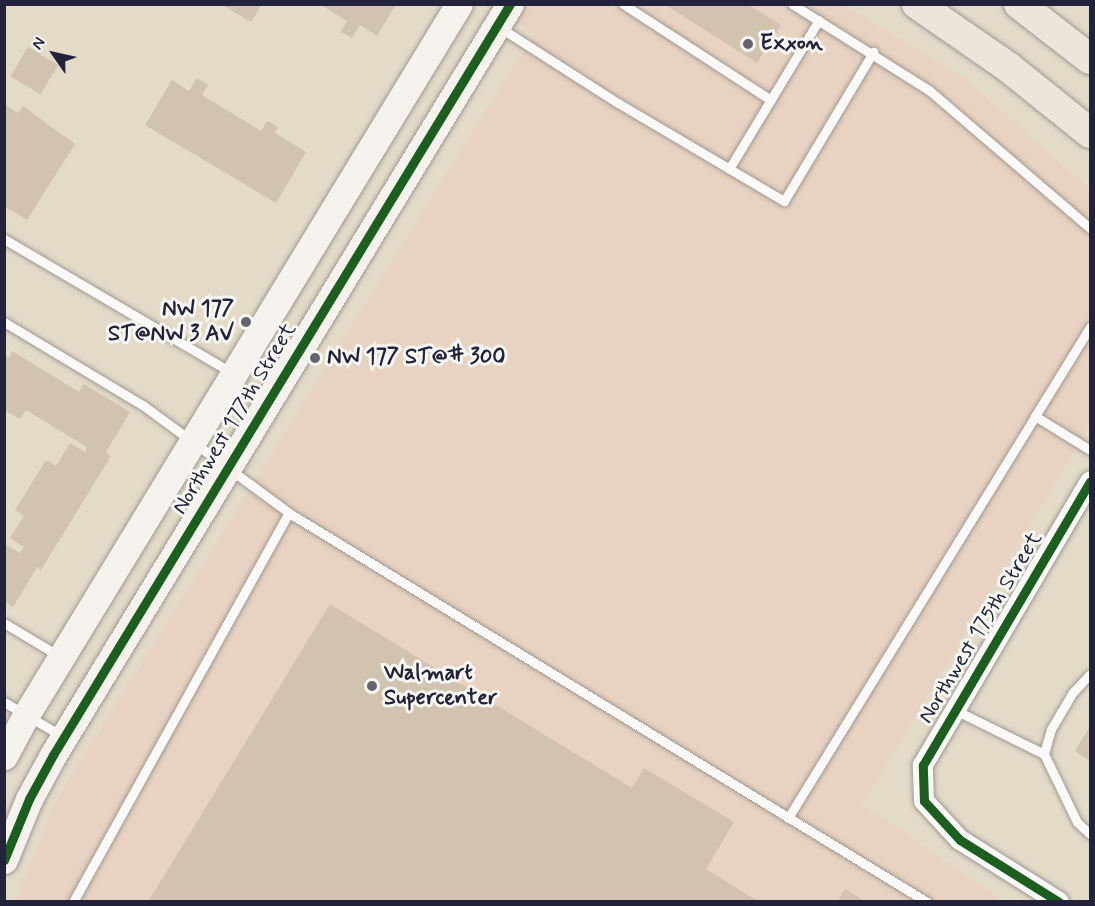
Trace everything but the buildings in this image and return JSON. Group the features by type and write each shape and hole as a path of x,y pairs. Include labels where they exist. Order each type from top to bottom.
{"main road":[{"path":"917,4 1008,67 1090,133"},
{"path":"1019,4 1090,58"}],"street":[{"name":"Northwest 177th Street","path":"4,756 15,708 62,657 459,4"},
{"name":"Northwest 177th Street","path":"4,860 29,799 64,737 503,15"},
{"name":"Northwest 175th Street","path":"1059,902 960,840 924,801 923,765 1090,480"}],"lane":[{"path":"623,4 771,100"},
{"path":"792,4 873,52 930,91 1090,228"},
{"path":"503,15 729,169 783,201 873,52"},
{"path":"729,169 819,20"},
{"path":"4,239 234,374"},
{"path":"4,322 144,406 194,441 226,471 290,513 927,902"},
{"path":"788,818 1090,327"},
{"path":"1035,416 1090,450"},
{"path":"73,902 290,513"},
{"path":"4,623 62,657"},
{"path":"1044,754 1051,729 1073,692 1090,674"},
{"path":"15,708 64,737"},
{"path":"955,710 1044,754 1077,822 1090,834"}],"shaded area":[{"path":"483,5 844,5 964,78 1090,190 1090,424 862,804 1003,901 16,902 56,801 535,33"}],"cycle path":[{"path":"4,860 29,799 53,755 510,4"},
{"path":"1059,902 960,840 924,801 923,765 1090,481"}],"place":[{"name":"Exxon","path":"748,44"},
{"name":"NW 177 ST@NW 3 AV","path":"246,322"},
{"name":"NW 177 ST@# 300","path":"315,358"},
{"name":"Walmart Supercenter","path":"372,686"}]}
